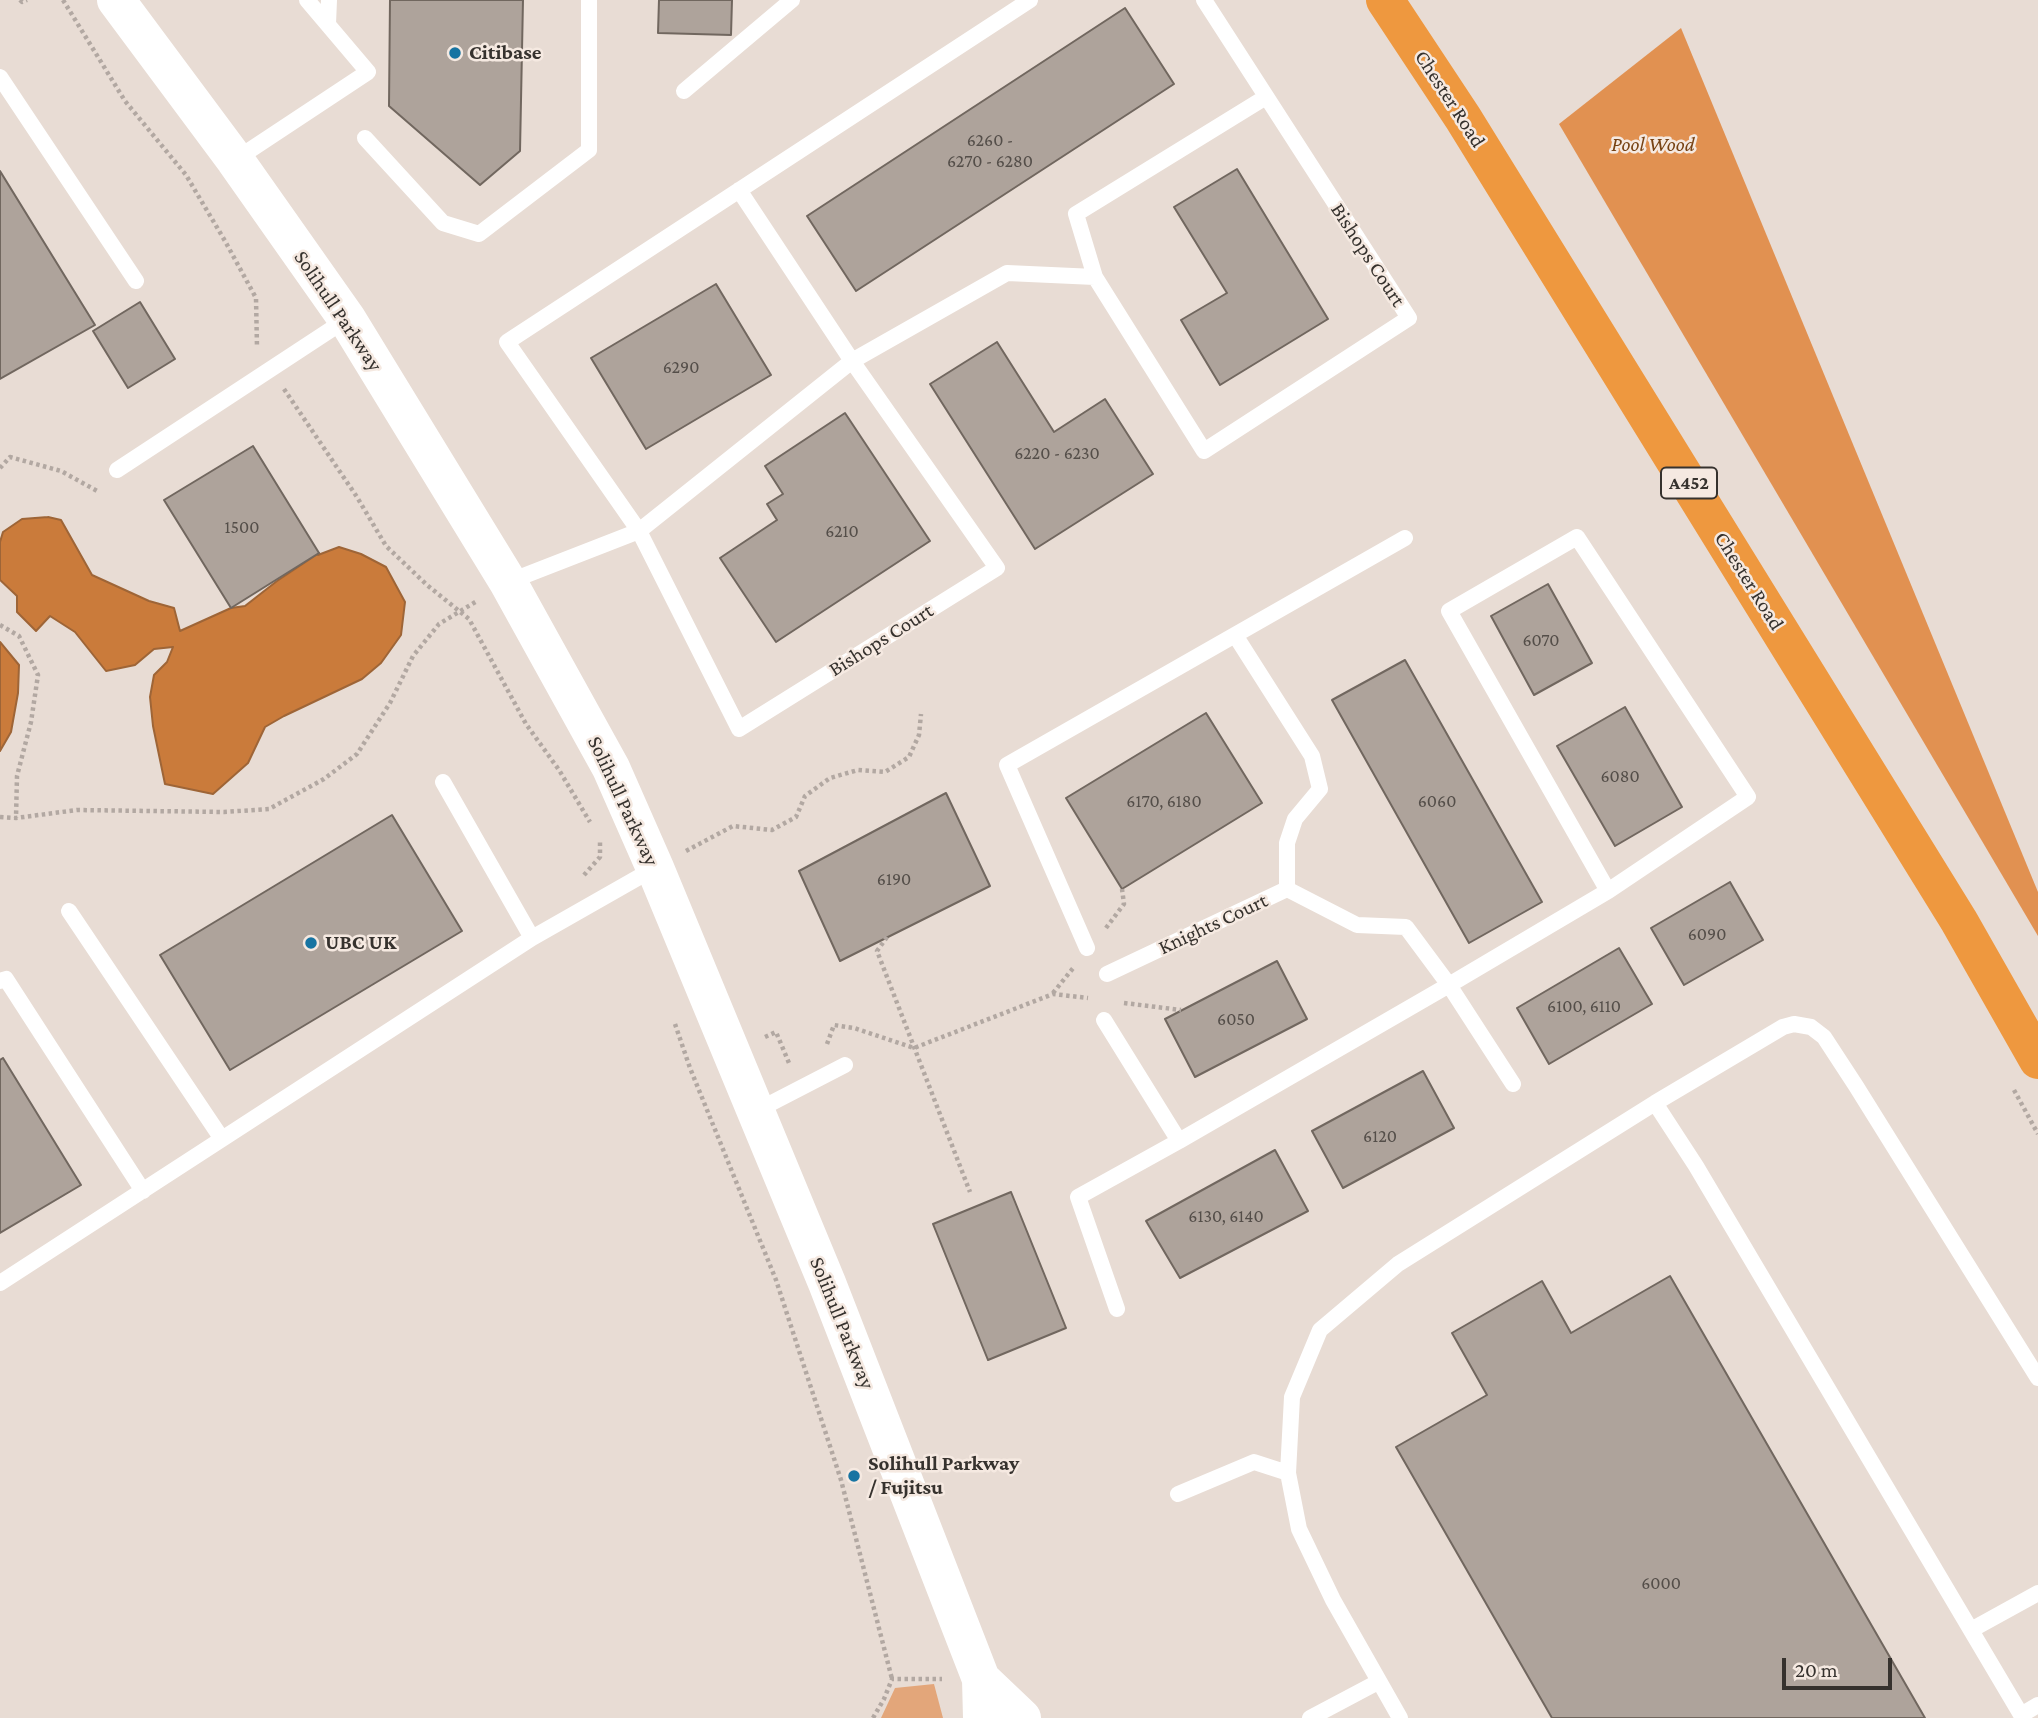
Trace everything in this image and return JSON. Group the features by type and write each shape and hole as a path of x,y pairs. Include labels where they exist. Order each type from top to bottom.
{"highway":[{"name":"Chester Road","path":"1385,0 1471,130 1959,921 2038,1060"}],"street":[{"name":"Solihull Parkway","path":"116,0 235,160 347,319 508,582 611,768 827,1283 981,1679"},
{"path":"981,1679 982,1718"},
{"path":"981,1679 1022,1718"}],"lane":[{"path":"235,160 368,72 307,0"},
{"path":"328,0 328,24"},
{"path":"365,138 443,223 479,234 589,150 589,0"},
{"path":"684,91 792,0"},
{"name":"Bishops Court","path":"739,190 852,361 997,568 739,729 639,531 507,342 739,190 1030,0"},
{"name":"Bishops Court","path":"1204,0 1409,318 1204,451 1095,277 1076,214 1266,97"},
{"path":"0,77 136,281"},
{"path":"508,582 639,531 852,361 1007,273 1095,277"},
{"path":"117,470 347,319"},
{"path":"1117,1310 1078,1197 1179,1142 1608,891 1748,797 1577,537 1449,611 1608,891"},
{"path":"1087,948 1007,765 1405,538"},
{"name":"Knights Court","path":"1107,974 1287,889 1287,843 1295,819 1320,789 1312,756 1235,635"},
{"path":"443,782 532,939"},
{"path":"0,1283 532,939 655,868"},
{"path":"1287,889 1357,925 1406,927 1449,985 1513,1084"},
{"path":"69,911 222,1139"},
{"path":"0,981 6,979 143,1191"},
{"path":"1104,1020 1179,1142"},
{"path":"1400,1718 1333,1600 1299,1529 1288,1473 1292,1397 1320,1330 1398,1264 1655,1103 1783,1027 1794,1024 1811,1027 1824,1037 2038,1378"},
{"path":"756,1111 845,1065"},
{"path":"1655,1103 1696,1166 2022,1716 2038,1705"},
{"path":"1178,1494 1254,1462 1288,1473"},
{"path":"1971,1630 2038,1593"},
{"path":"1310,1718 1378,1682"}],"path":[{"path":"20,0 27,0"},
{"path":"63,0 125,101 186,176 225,241 256,298 257,348 267,371 283,387 312,429 357,496 386,546 469,619 526,723 593,827"},
{"path":"0,468 10,457 61,471 115,500 117,470"},
{"path":"0,817 16,818 77,810 224,812 269,809 324,779 357,754 390,704 413,656 439,624 508,582"},
{"path":"0,625 19,636 38,675 31,722 17,776 16,818"},
{"path":"655,868 733,826 772,830 796,817 805,796 830,778 858,770 885,772 909,757 919,735 921,714"},
{"path":"577,913 564,890 585,874 600,857 600,838"},
{"path":"887,937 877,951 970,1192"},
{"path":"822,1053 834,1025 854,1028 914,1048 1053,994 1099,1000"},
{"path":"1122,1003 1181,1010"},
{"path":"673,1015 690,1068 776,1280 841,1480 892,1679 873,1718"},
{"path":"690,1068 776,1032 789,1063 798,1063"},
{"path":"892,1679 981,1679"}],"shaded area":[{"path":"48,517 61,520 92,575 149,601 174,608 180,631 231,608 245,606 319,553 318,555 339,547 361,554 386,567 405,602 401,635 381,663 362,679 265,727 248,763 213,794 165,784 150,697 154,675 167,662 173,647 154,649 135,665 106,671 75,632 50,616 36,631 17,612 17,596 0,580 0,542 3,532 22,519"},
{"path":"0,642 19,665 18,693 11,732 0,751"},
{"path":"934,1684 943,1718 881,1718 895,1688"}],"green space":[{"name":"Pool Wood","path":"1681,28 2038,892 2038,936 1559,124"}],"building":[{"name":"Citibase","path":"390,0 523,0 520,151 480,185 389,106"},
{"path":"659,0 732,0 731,35 658,33"},
{"path":"1125,8 1174,84 856,291 807,216"},
{"path":"1237,169 1328,319 1220,385 1181,320 1227,293 1174,207"},
{"path":"0,171 95,325 0,379"},
{"path":"716,284 771,375 646,449 591,358"},
{"path":"140,302 175,359 128,388 93,331"},
{"path":"997,342 1054,432 1105,399 1153,474 1035,549 930,384"},
{"path":"845,413 930,541 776,642 720,558 777,520 767,504 783,494 765,466"},
{"path":"253,446 319,553 231,608 164,500"},
{"path":"1548,584 1592,663 1534,695 1491,616"},
{"path":"1405,660 1542,902 1469,943 1332,700"},
{"path":"1625,707 1682,807 1615,846 1557,746"},
{"path":"1206,713 1262,803 1122,889 1066,798"},
{"path":"946,793 990,886 840,961 799,871"},
{"name":"UBC UK","path":"392,815 462,931 230,1070 160,955"},
{"path":"1730,882 1763,940 1684,985 1651,928"},
{"path":"1619,948 1652,1004 1549,1064 1517,1008"},
{"path":"1277,961 1307,1019 1195,1077 1165,1019"},
{"path":"3,1058 81,1185 0,1233 0,1060"},
{"path":"1423,1071 1454,1128 1343,1188 1312,1131"},
{"path":"1275,1150 1308,1211 1180,1278 1146,1221"},
{"path":"1011,1192 1066,1328 988,1360 933,1224"},
{"path":"1670,1276 1925,1718 1552,1718 1396,1447 1487,1395 1452,1333 1542,1281 1571,1333"}],"place":[{"name":"Citibase","path":"455,53"},
{"name":"UBC UK","path":"311,943"},
{"name":"Solihull Parkway / Fujitsu","path":"854,1476"}]}
